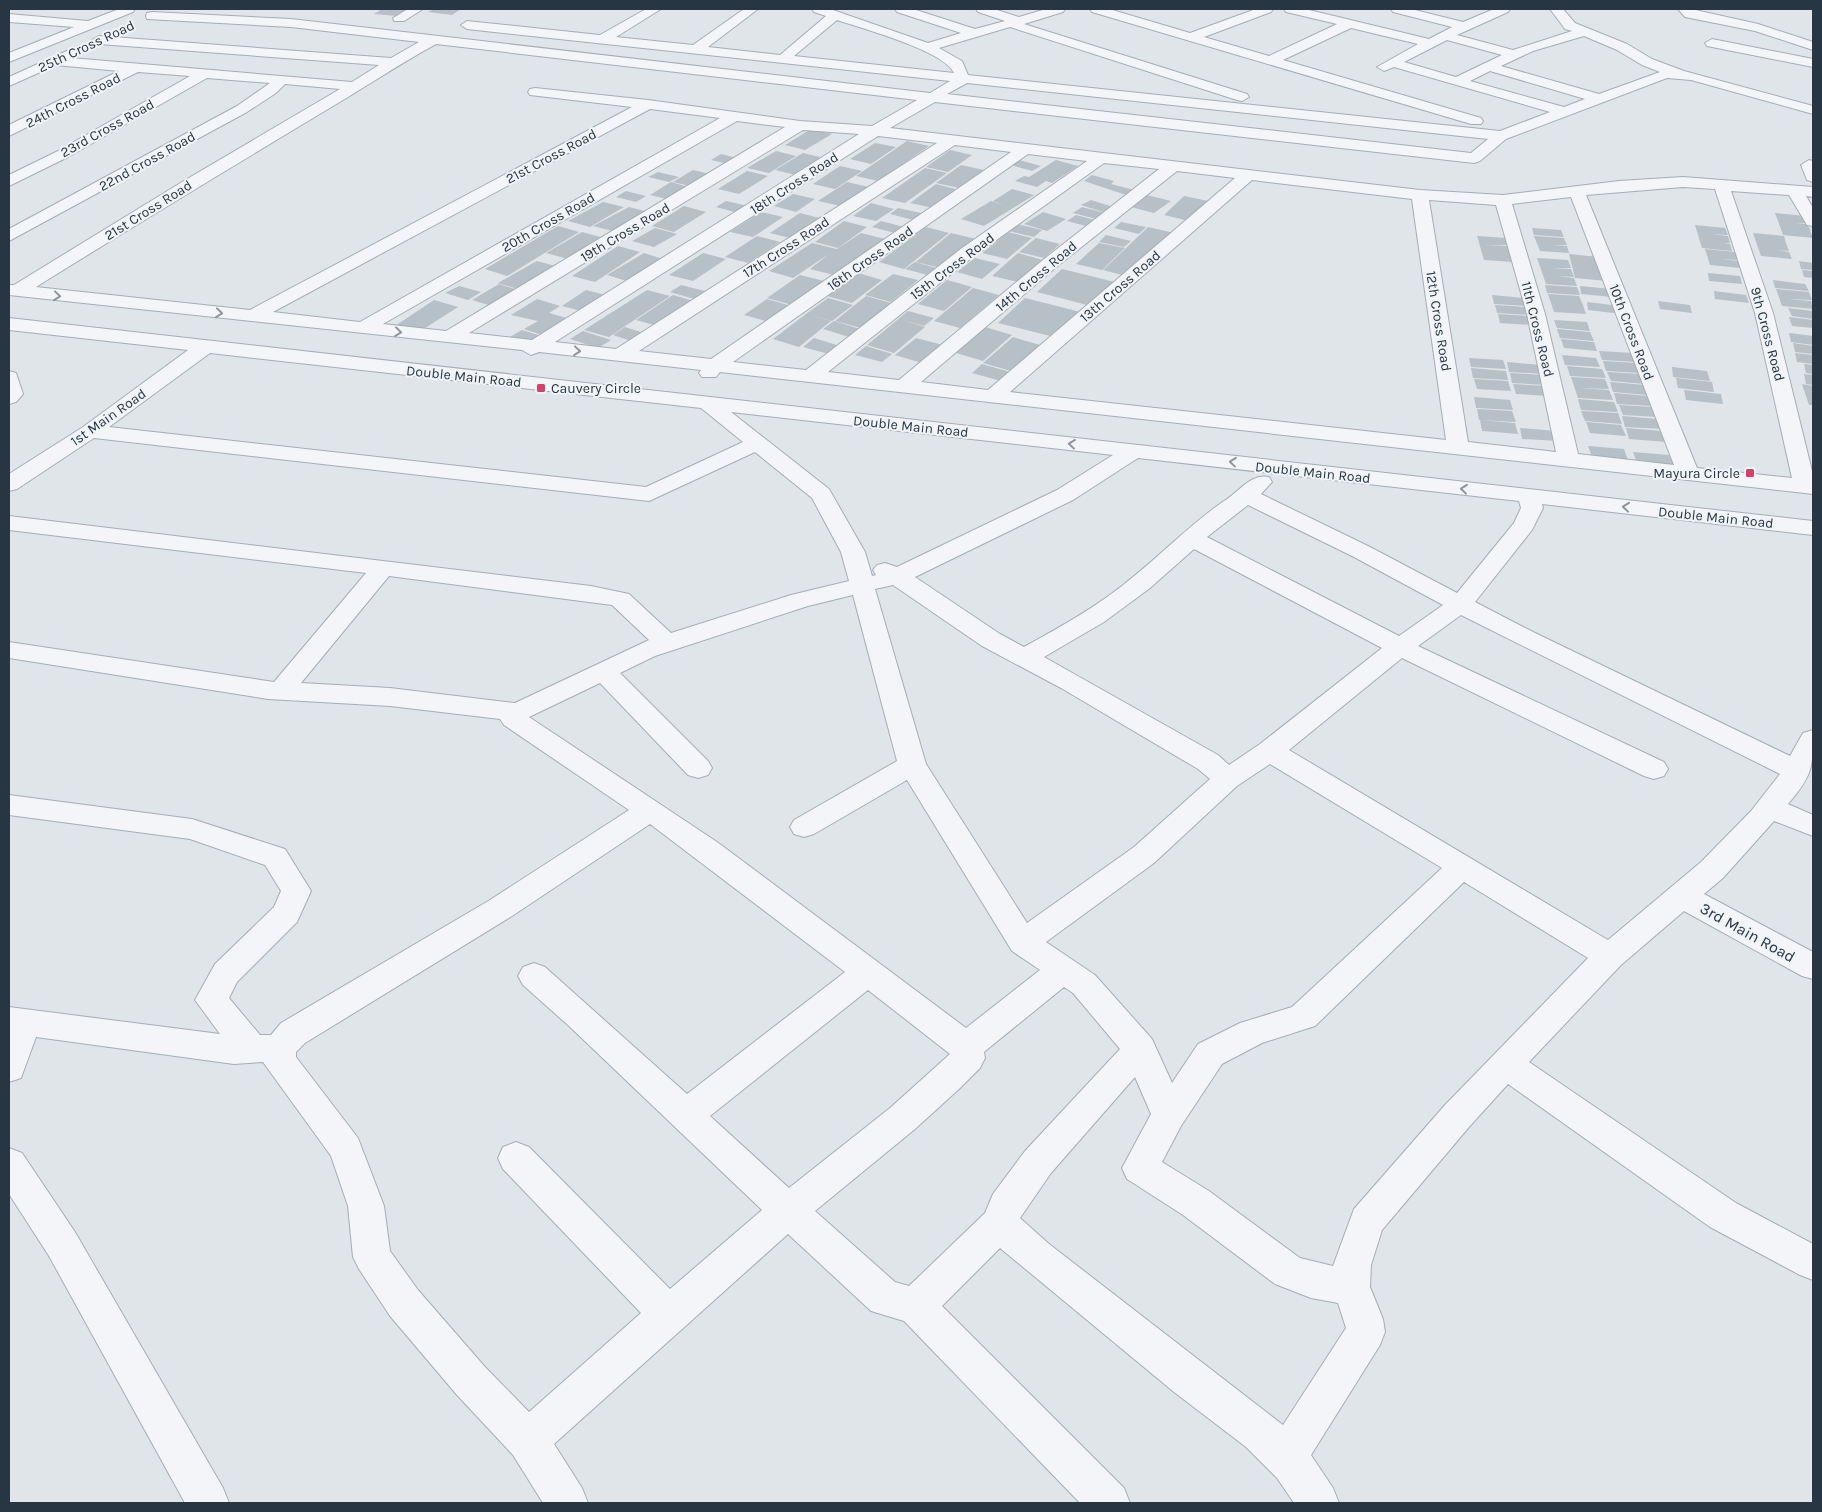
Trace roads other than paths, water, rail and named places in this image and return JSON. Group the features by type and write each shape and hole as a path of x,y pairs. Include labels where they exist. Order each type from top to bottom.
{"street":[{"path":"9,58 129,9"},
{"path":"416,9 394,18 425,21"},
{"path":"601,40 655,9"},
{"path":"696,50 752,9"},
{"path":"818,9 928,48 957,64 963,79"},
{"path":"982,9 1257,102 1268,112"},
{"path":"928,48 1059,9"},
{"path":"1096,9 1389,95 1507,134"},
{"path":"1191,37 1267,9"},
{"path":"1290,9 1430,43"},
{"path":"1397,9 1464,26"},
{"path":"1351,84 1464,26 1504,9"},
{"path":"1556,9 1570,26 1622,47 1666,72 1692,76 1813,110"},
{"path":"1684,9 1690,14 1698,16 1766,21"},
{"path":"1728,9 1766,21 1813,46"},
{"path":"851,21 892,11 976,34"},
{"path":"469,26 491,13"},
{"path":"153,15 291,23 1474,158 1507,134 1666,72"},
{"path":"784,58 835,15"},
{"path":"9,18 91,24"},
{"path":"1766,21 1712,42 1810,64 1813,63"},
{"path":"244,49 291,23"},
{"path":"1271,60 1351,23"},
{"path":"451,24 784,58 1268,112 1507,134"},
{"name":"25th Cross Road","path":"9,82 126,28"},
{"path":"1458,81 1510,55 1584,32"},
{"path":"1447,36 1535,64"},
{"path":"17,40 50,42"},
{"path":"100,40 244,49 393,62"},
{"name":"21st Cross Road","path":"13,291 393,62 434,40"},
{"path":"54,61 355,86"},
{"path":"1393,63 1566,112"},
{"path":"1487,66 1599,99"},
{"name":"24th Cross Road","path":"9,131 137,67"},
{"name":"23rd Cross Road","path":"9,181 63,154 204,74"},
{"path":"1389,95 1435,75"},
{"path":"1557,87 1572,78"},
{"name":"18th Cross Road","path":"485,378 875,131 963,79"},
{"name":"22nd Cross Road","path":"9,236 242,109 272,90 281,80"},
{"path":"535,92 648,104 800,125 875,131 1099,159 1420,195 1503,200 1618,186 1674,183 1721,184 1813,192"},
{"name":"21st Cross Road","path":"253,316 648,104"},
{"name":"20th Cross Road","path":"362,328 734,116"},
{"name":"19th Cross Road","path":"448,337 800,125"},
{"name":"17th Cross Road","path":"620,355 952,140"},
{"name":"16th Cross Road","path":"714,366 1025,149"},
{"name":"15th Cross Road","path":"809,377 968,252 1099,159"},
{"name":"14th Cross Road","path":"903,387 1049,264 1172,167"},
{"name":"13th Cross Road","path":"993,396 1247,176"},
{"name":"9th Cross Road","path":"1721,184 1764,312 1809,486"},
{"path":"1796,190 1813,221"},
{"name":"10th Cross Road","path":"1577,192 1687,471"},
{"name":"12th Cross Road","path":"1420,195 1458,447"},
{"name":"11th Cross Road","path":"1503,200 1536,314 1568,459"},
{"path":"13,291 620,355 1687,471 1809,486"},
{"name":"Double Main Road","path":"9,324 1813,528"},
{"name":"1st Main Road","path":"9,484 90,430 205,347"},
{"path":"714,366 699,402 758,443 821,494 853,552 912,765 1023,942 1084,984 1140,1049 1169,1115"},
{"path":"9,377 14,394 9,398"},
{"path":"90,430 649,494 758,443"},
{"path":"528,1440 668,1314 788,1211 946,1081 968,1058 966,1047 866,973 707,850 513,719 518,712 646,650 791,603 861,584 896,577 1065,495 1134,451"},
{"path":"1024,658 1095,617 1141,583 1220,514 1247,496 1276,467"},
{"path":"1720,476 1737,519"},
{"path":"1247,496 1362,552 1459,605 1691,721 1797,771"},
{"path":"1023,942 1144,855 1227,779 1270,751 1400,647 1459,605 1480,583 1503,549 1524,525 1532,508 1528,496"},
{"path":"9,523 552,588 620,599 667,644"},
{"path":"1193,539 1400,647 1654,769"},
{"path":"853,552 920,590 991,640 1070,682 1208,762 1227,779"},
{"path":"281,691 383,568"},
{"path":"9,650 281,691 390,697 518,712"},
{"path":"603,671 698,768"},
{"path":"1287,1456 1366,1332 1364,1319 1352,1287 1352,1265 1367,1222 1457,1116 1610,956 1712,870 1770,808 1797,771 1813,739"},
{"path":"1270,751 1610,956"},
{"path":"804,827 912,765"},
{"path":"9,805 192,829 276,858 296,891 286,914 226,973 211,1000 279,1061 346,1149 366,1206 372,1257 404,1303 459,1367 528,1440 566,1503"},
{"path":"1770,808 1813,826"},
{"path":"9,1068 17,1022 234,1050 266,1049 501,908 650,810"},
{"path":"1352,1287 1311,1280 1288,1272 1196,1203 1140,1168 1169,1115 1210,1054 1252,1033 1303,1017 1462,867"},
{"name":"3rd Main Road","path":"1682,896 1813,967"},
{"path":"966,1047 1064,969"},
{"path":"687,1114 866,973"},
{"path":"534,976 687,1114 788,1211 885,1298 915,1306 1109,1503"},
{"path":"915,1306 1000,1223 1006,1206 1038,1162 1140,1049"},
{"path":"1506,1064 1723,1215 1813,1263"},
{"path":"516,1158 668,1314"},
{"path":"9,1164 62,1244 208,1503"},
{"path":"1000,1223 1021,1244 1101,1305 1188,1378 1250,1423 1287,1456 1318,1503"}],"place":[{"name":"Cauvery Circle","path":"541,388"},
{"name":"Mayura Circle","path":"1750,473"}]}
